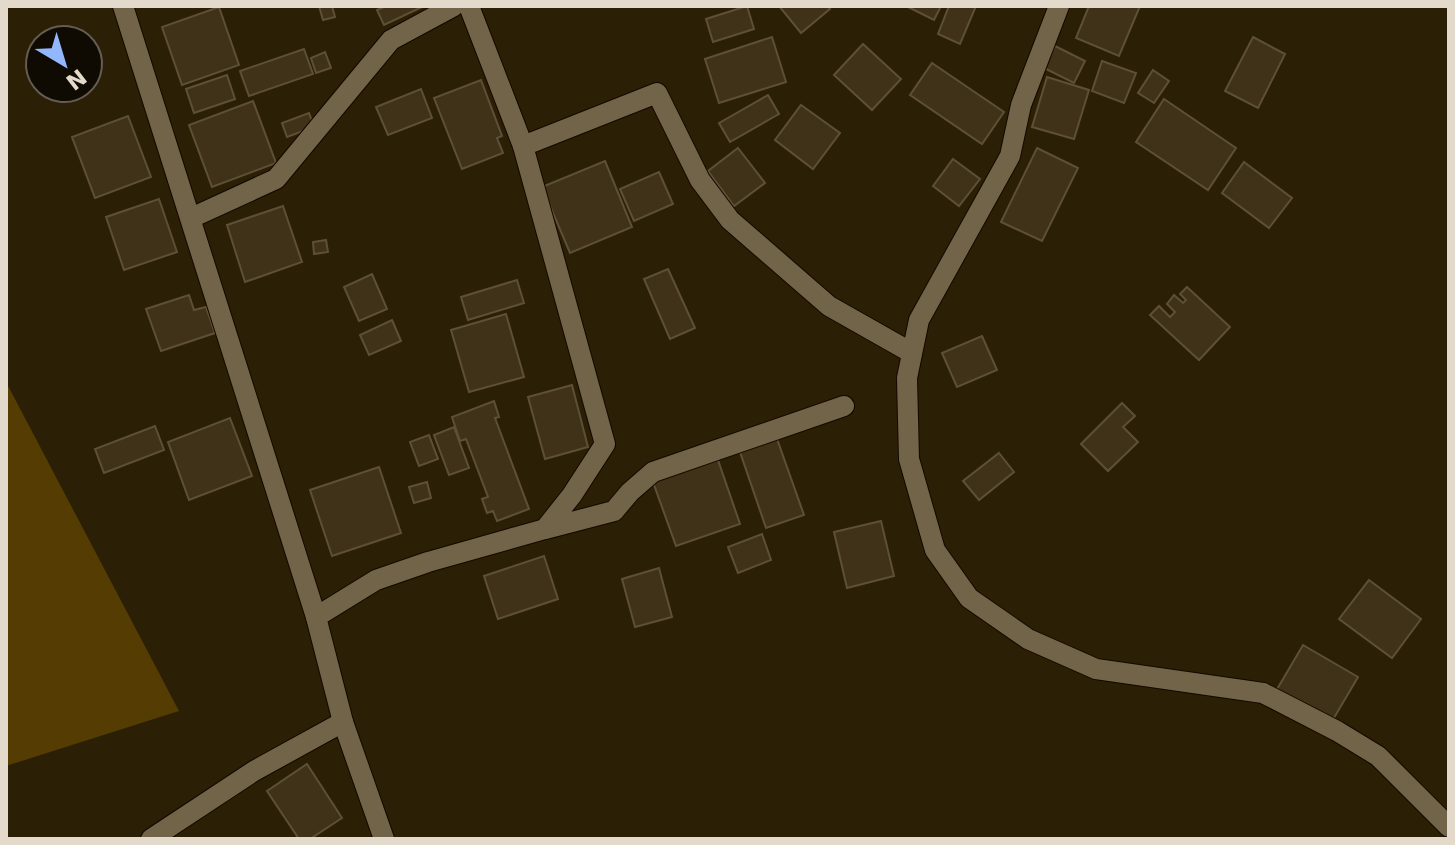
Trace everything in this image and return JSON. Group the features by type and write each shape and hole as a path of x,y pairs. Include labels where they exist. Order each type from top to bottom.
{"street":[{"path":"123,6 316,617 343,722 384,839"},
{"path":"191,218 276,179 391,40 454,6"},
{"path":"469,6 523,146 605,444 572,495 545,529"},
{"path":"1059,6 1021,105 1010,156 919,320 907,378 909,459 935,550 969,598 1028,639 1096,669 1263,693 1378,756 1449,827"},
{"path":"523,146 657,93 700,180 730,220 829,306 912,353"},
{"path":"316,617 376,580 428,562 614,511 653,472 844,406"},
{"path":"151,839 254,771 343,722"}],"shaded area":[{"path":"6,382 179,711 6,766"}],"building":[{"path":"319,6 332,6 335,17 323,20"},
{"path":"386,6 424,6 384,25 377,10"},
{"path":"747,6 754,29 713,42 706,19"},
{"path":"779,6 827,6 830,9 801,33"},
{"path":"906,6 941,6 934,20"},
{"path":"949,6 976,6 960,44 938,34"},
{"path":"1089,6 1140,6 1119,56 1076,38"},
{"path":"219,7 239,65 182,85 162,27"},
{"path":"772,37 786,82 719,103 705,59"},
{"path":"1253,37 1285,54 1258,108 1225,91"},
{"path":"863,44 901,79 872,110 834,75"},
{"path":"1055,46 1085,61 1074,83 1044,68"},
{"path":"304,49 313,74 249,96 240,71"},
{"path":"325,52 331,68 316,73 311,58"},
{"path":"1102,61 1136,73 1124,103 1092,91"},
{"path":"932,63 1004,112 982,144 910,95"},
{"path":"1153,70 1169,81 1154,103 1138,93"},
{"path":"227,75 235,99 194,113 186,89"},
{"path":"1047,77 1089,90 1074,139 1032,127"},
{"path":"481,80 502,136 497,138 503,153 462,169 434,98"},
{"path":"421,89 432,118 388,135 376,107"},
{"path":"768,95 779,114 730,142 719,123"},
{"path":"1164,99 1236,148 1208,190 1136,142"},
{"path":"253,101 276,163 212,187 189,125"},
{"path":"801,105 840,133 813,169 775,140"},
{"path":"309,113 314,127 287,137 282,123"},
{"path":"128,116 151,177 95,198 72,137"},
{"path":"738,148 765,183 734,206 708,171"},
{"path":"1037,148 1078,168 1042,241 1001,222"},
{"path":"953,159 980,179 959,206 933,186"},
{"path":"605,161 632,227 570,253 542,187"},
{"path":"1244,162 1292,198 1269,228 1222,193"},
{"path":"659,172 673,204 634,221 620,189"},
{"path":"159,199 177,252 124,270 106,217"},
{"path":"283,206 302,262 245,282 227,225"},
{"path":"326,240 328,252 314,254 313,242"},
{"path":"668,269 695,328 670,339 644,279"},
{"path":"372,274 387,309 359,321 344,287"},
{"path":"517,280 524,303 468,320 461,297"},
{"path":"1187,287 1230,327 1199,360 1150,315 1159,306 1170,317 1175,312 1167,304 1174,295 1183,303 1186,300 1180,294"},
{"path":"189,295 194,310 206,307 215,333 161,351 146,309"},
{"path":"506,314 524,377 469,392 451,330"},
{"path":"392,320 401,341 369,355 360,335"},
{"path":"982,336 997,370 957,387 942,353"},
{"path":"572,385 588,447 545,459 528,397"},
{"path":"494,401 499,417 495,418 529,509 497,521 493,511 487,513 482,499 488,497 466,439 460,441 452,417"},
{"path":"1122,403 1135,416 1123,427 1138,442 1108,471 1081,444"},
{"path":"230,418 252,476 189,500 168,442"},
{"path":"155,426 164,450 104,473 95,449"},
{"path":"454,427 469,468 449,475 434,435"},
{"path":"429,435 438,459 419,466 410,442"},
{"path":"776,436 804,515 766,528 739,449"},
{"path":"999,453 1014,472 979,500 963,481"},
{"path":"718,460 740,524 676,546 653,482"},
{"path":"379,467 401,533 332,556 310,490"},
{"path":"427,482 431,498 414,503 409,487"},
{"path":"881,521 894,576 847,588 834,532"},
{"path":"762,534 771,560 738,573 728,547"},
{"path":"544,556 558,599 498,619 484,576"},
{"path":"659,568 672,617 635,627 622,579"},
{"path":"1369,580 1421,619 1392,658 1339,619"},
{"path":"1303,645 1358,677 1331,723 1276,691"},
{"path":"307,764 342,818 310,839 299,839 267,791"}]}
